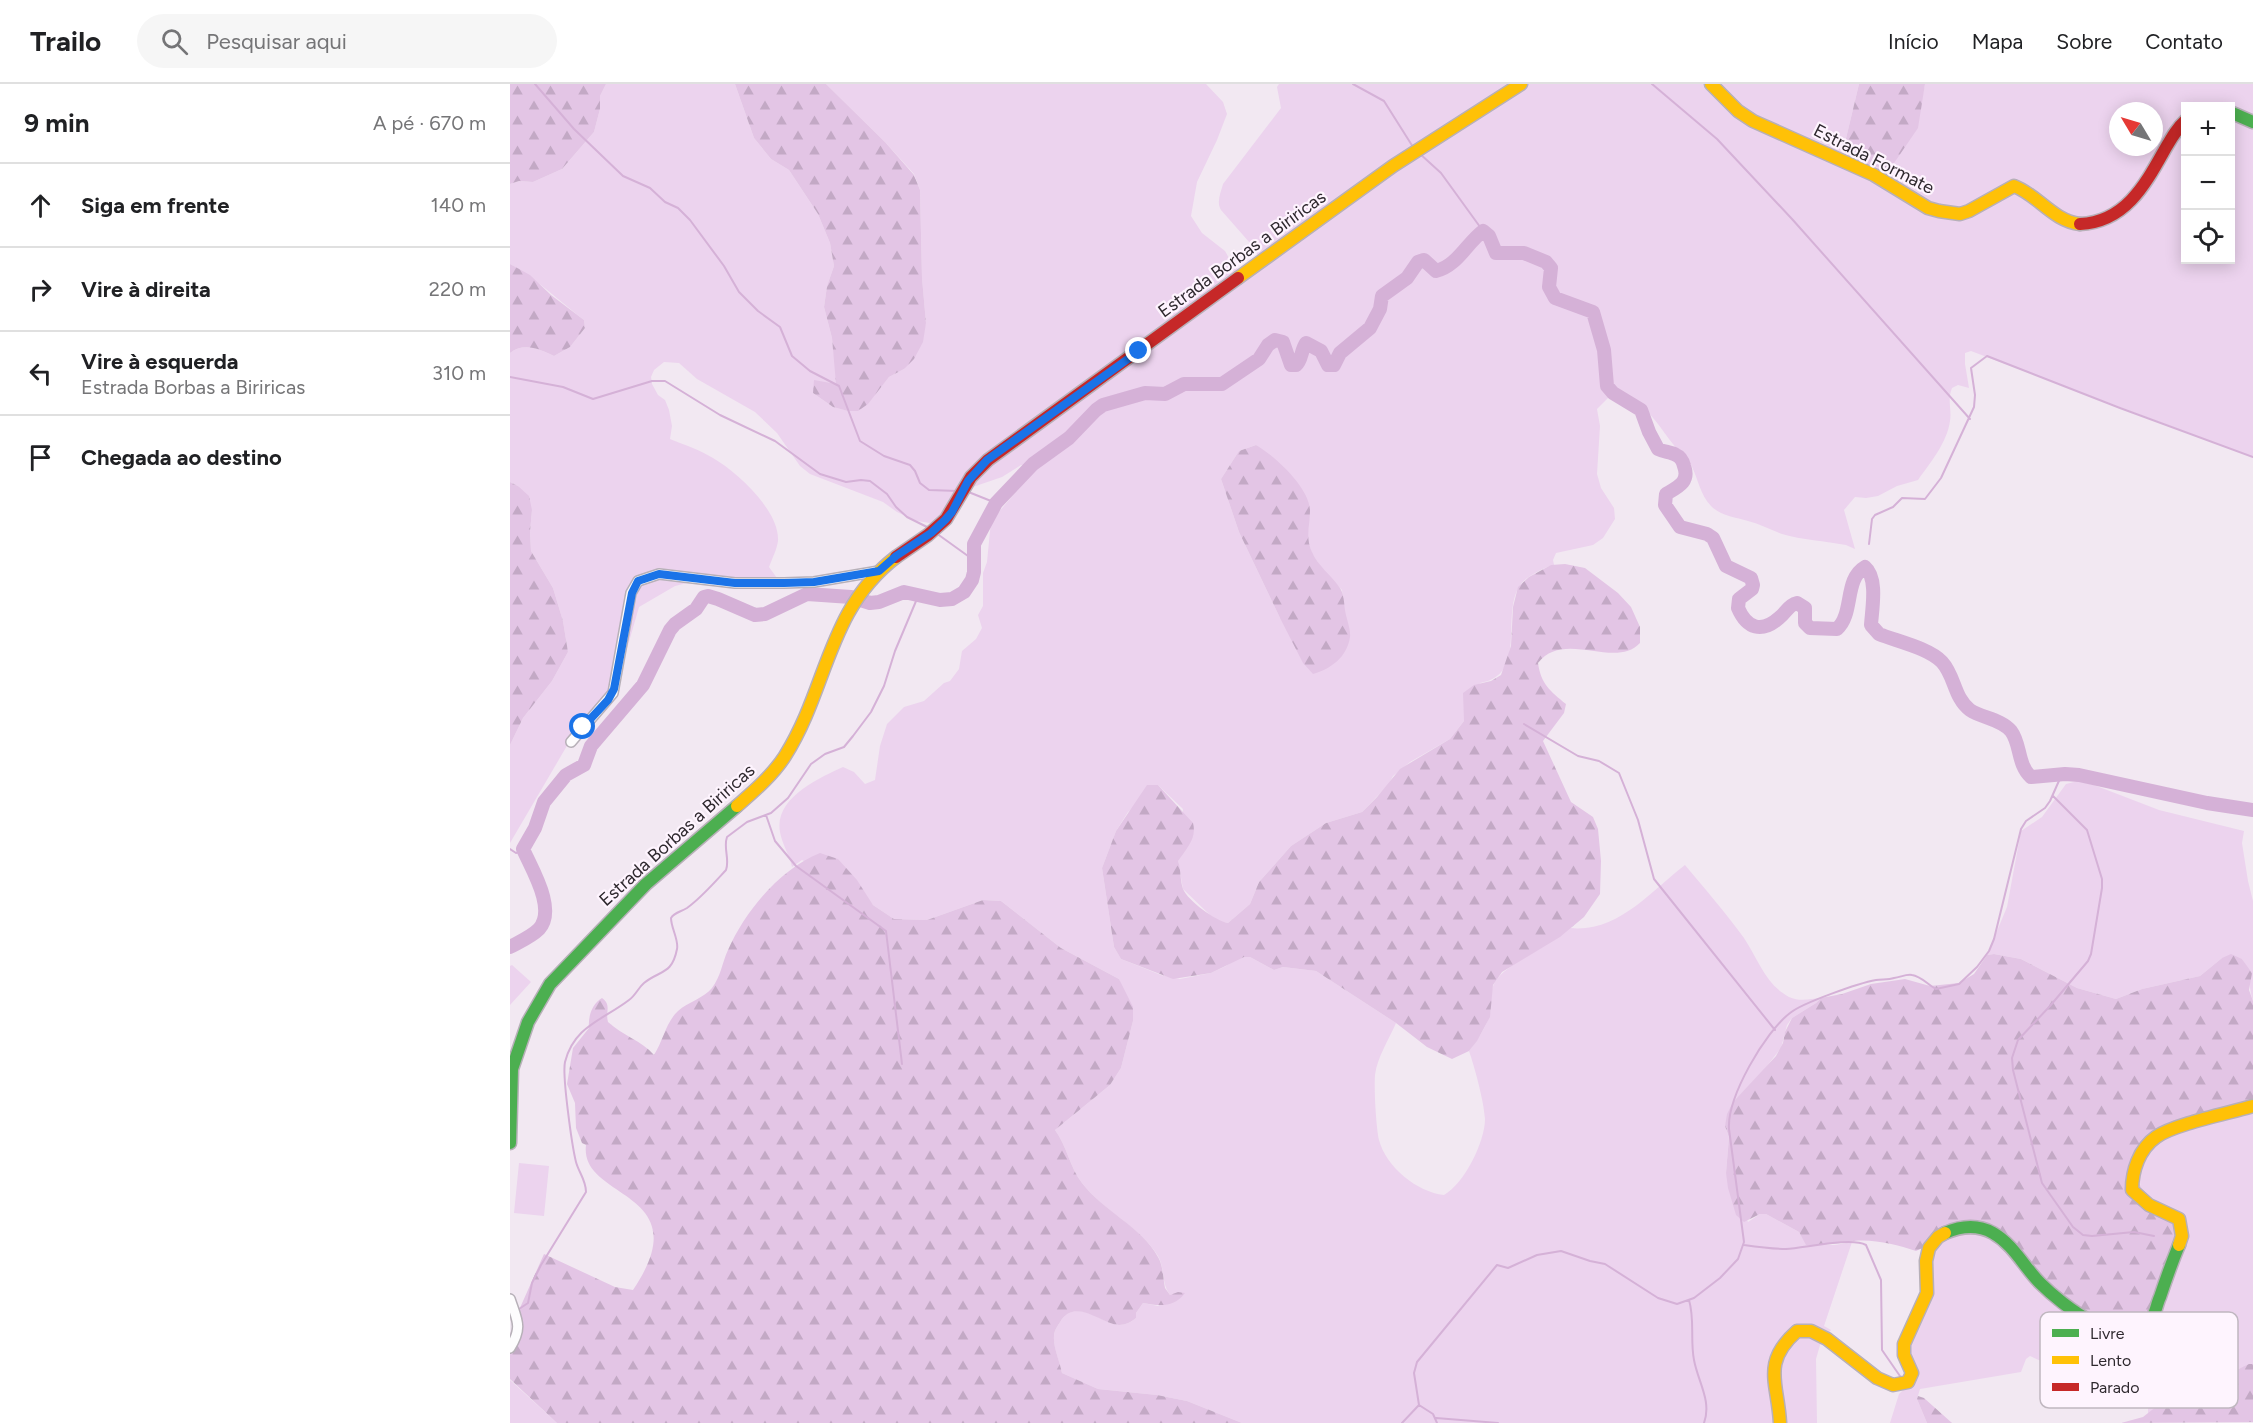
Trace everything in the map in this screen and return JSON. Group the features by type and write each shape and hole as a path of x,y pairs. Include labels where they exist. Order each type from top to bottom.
{"street":[{"name":"Estrada Borbas a Biriricas","path":"510,1143 511,1074 528,1022 550,984 646,884 760,786 781,762 798,733 833,639 857,597 879,571 945,520 952,512 968,481 987,460 1044,421 1393,166 1521,84"},
{"name":"Estrada Formate","path":"1711,84 1746,117 1874,175 1928,208 1950,214 1970,211 2014,186 2028,193 2053,213 2074,223 2089,223 2104,219 2124,209 2140,191 2181,126"},
{"path":"2235,114 2253,122"},
{"path":"571,742 613,693 634,585 645,578 659,574 735,583 784,583 814,582 879,571"},
{"path":"2154,1312 2182,1236 2182,1225 2175,1215 2149,1204 2133,1190 2132,1173 2143,1151 2156,1137 2177,1128 2253,1106"},
{"path":"1780,1423 1774,1366 1786,1338 1795,1330 1804,1329 1819,1335 1880,1380 1898,1385 1908,1382 1912,1372 1904,1358 1903,1344 1927,1294 1925,1261 1927,1249 1939,1237 1963,1226 1974,1226 1993,1232 2015,1251 2041,1284 2076,1312"},
{"path":"510,1299 518,1322 518,1331 510,1348"}],"shaded area":[{"path":"606,84 735,84 754,138 771,159 789,170 818,214 830,243 834,266 827,286 824,307 832,338 836,385 813,393 833,407 849,411 881,387 889,377 904,369 926,323 922,278 920,190 914,174 826,84 1206,84 1223,102 1227,114 1197,182 1191,216 1202,233 1225,251 1234,267 1243,271 1257,261 1257,251 1221,210 1219,197 1223,184 1281,108 1277,87 1279,84 1859,84 1843,151 1921,103 1925,84 2253,84 2253,457 1971,351 1965,353 1969,388 1958,385 1952,388 1948,429 1937,452 1918,480 1897,486 1878,496 1855,497 1844,510 1855,549 1846,545 1782,534 1715,509 1704,497 1687,459 1648,412 1632,400 1612,394 1597,409 1600,426 1597,474 1601,488 1614,508 1615,519 1603,538 1593,545 1556,553 1553,560 1554,565 1527,578 1519,587 1512,613 1509,657 1504,669 1495,678 1480,683 1464,721 1450,739 1410,762 1393,776 1389,784 1362,812 1326,823 1291,846 1259,882 1250,904 1228,923 1220,922 1210,915 1183,889 1178,861 1183,809 1158,785 1128,812 1116,831 1102,868 1114,947 1121,959 1161,975 1180,979 1211,973 1244,957 1250,957 1274,970 1283,967 1316,971 1396,1023 1381,1055 1375,1075 1379,1140 1388,1160 1404,1176 1423,1189 1444,1195 1459,1182 1472,1162 1484,1128 1483,1104 1469,1051 1489,1018 1495,982 1509,968 1552,942 1570,928 1587,928 1619,917 1685,865 1737,929 1774,986 1793,999 1821,998 1792,1018 1787,1025 1781,1048 1763,1071 1733,1102 1725,1126 1729,1137 1726,1173 1748,1222 1760,1214 1766,1214 1799,1232 1807,1245 1835,1245 1852,1242 1824,1326 1831,1330 1820,1345 1816,1359 1817,1423 1242,1423 1187,1401 1157,1395 1098,1389 1062,1373 1054,1334 1068,1313 1082,1312 1119,1325 1136,1318 1136,1313 1143,1303 1158,1306 1174,1294 1170,1295 1167,1290 1158,1256 1132,1227 1100,1202 1082,1183 1055,1130 1110,1085 1121,1068 1133,1021 1119,979 1061,948 1001,901 983,900 927,920 894,919 873,905 865,895 802,860 792,867 780,832 780,820 784,809 791,799 811,783 843,767 854,772 865,784 875,780 880,746 887,724 904,707 924,701 944,683 950,681 959,669 962,651 976,639 982,628 978,615 983,606 983,573 987,562 991,521 1021,486 1029,467 1021,465 1002,477 967,489 937,520 930,523 917,521 897,512 883,502 810,474 800,466 777,433 755,412 697,379 679,363 664,362 654,370 651,377 658,395 665,400 669,410 672,426 670,439 703,452 723,464 765,505 777,529 778,541 769,567 782,585 715,586 687,583 675,586 639,607 616,687 573,733 510,843 510,745 523,718 552,681 568,652 563,621 553,588 531,551 532,510 518,486 510,482 510,353 526,347 554,356 570,347 585,328 584,320 539,283 510,264 510,184 519,181 533,182 562,169 594,132 600,109 600,96","holes":["1256,445 1310,511 1307,539 1322,569 1342,590 1344,607 1280,618 1239,532 1221,479 1239,451"]},
{"path":"2078,781 2159,810 2244,831 2242,843 2253,901 2253,1001 2248,970 2242,959 2222,958 2200,976 2142,989 2116,999 2077,988 2021,959 1994,954 1987,955 2007,907 2021,831 2042,817 2066,784"},
{"path":"512,965 531,982 510,1005 510,966"},
{"path":"2253,1104 2253,1364 2238,1369 2238,1312 2040,1312 2040,1361 2030,1356 2026,1359 2021,1372 1920,1389 1917,1399 1927,1423 1890,1423 1899,1394 1908,1385 1904,1347 1920,1317 1925,1248 1967,1227 2157,1204 2141,1187 2137,1169 2151,1140"},
{"path":"519,1163 549,1166 544,1216 514,1213"},
{"path":"510,1380 557,1423 510,1423"},
{"path":"2148,1408 2159,1408 2148,1414"}],"green space":[{"path":"510,84 606,84 600,96 600,109 594,132 562,169 533,182 519,181 510,184"},
{"path":"735,84 826,84 885,142 914,175 920,190 922,278 926,323 923,342 914,359 904,369 889,377 868,404 858,411 833,407 813,393 814,380 836,384 832,338 824,307 827,286 834,266 830,243 818,214 789,170 771,159 754,138"},
{"path":"1859,84 1925,84 1918,128 1890,169 1858,163 1843,151"},
{"path":"510,264 530,275 551,295 584,320 585,328 570,347 554,356 526,347 510,353"},
{"path":"1256,445 1290,473 1304,493 1310,511 1308,536 1310,547 1318,562 1340,588 1343,596 1350,631 1348,644 1337,661 1313,674 1303,663 1239,532 1221,479 1239,451"},
{"path":"510,482 529,496 532,510 531,551 553,588 563,621 568,652 552,681 523,718 510,745"},
{"path":"1565,564 1585,568 1618,593 1631,607 1640,627 1640,643 1630,650 1617,653 1561,649 1549,653 1538,663 1541,676 1547,686 1566,704 1564,713 1543,741 1571,802 1593,817 1598,829 1601,861 1600,894 1584,917 1560,937 1502,972 1493,985 1490,1017 1469,1051 1452,1059 1427,1047 1396,1023 1316,971 1283,967 1274,970 1250,957 1244,957 1211,973 1173,979 1121,959 1114,947 1102,868 1116,831 1147,785 1158,785 1193,823 1194,833 1178,861 1183,889 1190,899 1203,910 1228,923 1250,904 1259,882 1291,846 1326,823 1362,812 1400,769 1450,739 1464,721 1463,693 1474,685 1491,681 1501,675 1511,646 1513,607 1518,587 1529,577 1551,565"},
{"path":"820,853 838,859 857,880 873,905 894,919 927,920 983,900 1001,901 1061,948 1119,979 1133,1007 1133,1021 1121,1068 1110,1085 1055,1130 1082,1183 1100,1202 1132,1227 1151,1246 1160,1260 1165,1288 1170,1295 1178,1292 1185,1293 1171,1304 1143,1303 1136,1313 1136,1318 1119,1325 1082,1312 1068,1313 1054,1334 1062,1373 1098,1389 1157,1395 1187,1401 1242,1423 557,1423 510,1379 510,1335 544,1254 615,1287 633,1290 650,1257 653,1233 646,1215 632,1201 600,1177 589,1163 586,1145 582,1143 576,1128 575,1103 567,1084 573,1048 589,1028 593,1007 602,998 608,1006 608,1022 654,1055 674,1015 712,988 735,935 754,906 791,869"},
{"path":"1994,954 2021,959 2077,988 2116,999 2142,989 2200,976 2222,958 2231,954 2242,959 2252,973 2249,990 2253,1001 2253,1104 2169,1133 2140,1153 2137,1177 2141,1187 2181,1230 2154,1312 2076,1312 2013,1249 1967,1227 1916,1251 1870,1241 1806,1245 1799,1232 1766,1214 1760,1214 1744,1222 1736,1215 1726,1173 1729,1137 1725,1126 1727,1114 1733,1102 1776,1056 1792,1018 1821,998 1842,994 1871,984 1905,979 1930,986 1959,983 1974,974 1987,955"},
{"path":"2253,1364 2253,1422 2121,1423 2143,1417 2155,1408 2238,1408 2238,1369"},
{"path":"1918,1396 1924,1398 1952,1423 1927,1423 1917,1399"}],"waterway":[{"path":"535,84 574,129 623,176 650,188 665,202 678,208 690,220 724,266 739,292 758,311 780,327 792,356 810,371 839,386 860,441 884,456 910,465 920,483 929,490 958,491"},
{"path":"1353,84 1384,101 1413,147"},
{"path":"1652,84 1717,139 1792,219 1970,419"},
{"path":"1419,153 1441,173 1483,231"},
{"path":"510,947 536,932 544,921 544,900 541,889 523,849 535,828 544,802 566,775 584,765 591,746 643,685 670,630 696,609 704,597 718,599 755,615 765,614 807,594 851,597 870,603 879,602 904,592 940,600 952,599 964,592 972,580 974,544 996,503 1033,464 1069,438 1103,405 1145,393 1165,394 1184,384 1222,384 1259,359 1268,345 1275,340 1283,342 1291,365 1298,363 1306,343 1321,351 1328,365 1334,365 1340,353 1370,328 1380,309 1382,296 1407,278 1418,262 1424,260 1436,271 1443,268 1456,259 1483,231 1489,236 1496,253 1524,253 1546,262 1551,268 1549,287 1555,298 1593,312 1604,350 1607,386 1613,393 1641,410 1658,449 1678,456 1683,463 1684,480 1666,494 1665,505 1680,527 1707,534 1713,538 1726,566 1751,578 1752,589 1739,599 1738,608 1746,621 1756,626 1767,626 1779,618 1791,605 1797,603 1805,608 1805,623 1810,628 1837,629 1846,615 1854,580 1858,572 1865,567 1872,578 1873,586 1871,625 1879,634 1921,649 1942,662 1965,705 1975,713 2002,724 2011,731 2023,766 2031,777 2079,775 2207,803 2253,810"},
{"path":"1869,544 1872,519 1875,515 1893,507 1902,498 1925,499 1941,478 1974,407 1975,395 1971,368 1987,356 2253,457"},
{"path":"510,377 563,387 593,399 652,381 665,381 720,415 775,441 820,474 846,482 870,481 887,494 907,517 929,528"},
{"path":"966,491 996,503"},
{"path":"936,533 968,556 974,552"},
{"path":"516,1311 528,1303 532,1283 541,1265 586,1192 576,1162 568,1111 564,1069 569,1050 582,1032 629,1000 644,983 669,968 675,957 677,945 671,918 697,900 726,870 727,837 747,822 771,813 788,798 811,764 825,754 844,747 853,736 871,712 884,686 895,651 919,594"},
{"path":"1524,724 1578,756 1599,761 1619,773 1638,820 1654,879 1775,1030"},
{"path":"1419,1405 1414,1373 1417,1362 1497,1265 1508,1268 1537,1255 1561,1251 1605,1264 1658,1298 1677,1304 1694,1298 1720,1278 1738,1259 1744,1242 1729,1129 1730,1116 1741,1083 1759,1050 1780,1022 1790,1013 1844,989 1876,980 1910,975 1918,977 1936,989 1959,984 1977,967 1989,951 1994,939 2021,829 2026,821 2045,808 2062,774"},
{"path":"2053,796 2087,830 2102,879 2102,888 2088,961 2018,1040 2012,1058 2013,1070 2042,1183 2073,1227 2083,1235 2134,1232 2154,1236"},
{"path":"766,815 775,841 796,866 886,931 902,1064"},
{"path":"510,849 516,853 523,851"},
{"path":"1744,1245 1786,1249 1839,1242 1866,1245 1881,1280 1882,1350 1902,1379"},
{"path":"1689,1300 1694,1360 1706,1407 1704,1423"},
{"path":"1419,1405 1433,1414 1437,1423"},
{"path":"1402,1423 1419,1405"},
{"path":"1436,1418 1498,1423"}],"traffic: fast":[{"path":"2235,114 2253,122"},
{"path":"510,1143 512,1069 528,1022 550,984 646,884 737,806"},
{"path":"1945,1233 1969,1227 1981,1228 1993,1233 2013,1250 2040,1283 2075,1312"},
{"path":"2155,1312 2179,1245"}],"traffic: slow":[{"path":"1238,278 1393,166 1521,84"},
{"path":"1711,84 1738,111 1753,121 1874,175 1928,208 1960,214 2014,186 2031,195 2062,218 2080,224"},
{"path":"737,806 769,777 785,756 811,704 842,625 873,578 896,557"},
{"path":"2179,1245 2182,1236 2179,1219 2149,1205 2132,1190 2133,1175 2141,1154 2150,1142 2164,1132 2253,1106"},
{"path":"1780,1423 1774,1374 1775,1364 1786,1342 1797,1331 1811,1331 1827,1339 1877,1378 1893,1385 1908,1382 1912,1373 1904,1355 1904,1344 1927,1293 1926,1261 1929,1248 1938,1237 1945,1233"}],"traffic: jam":[{"path":"2080,224 2096,222 2109,217 2132,199 2141,189 2181,125"},
{"path":"896,557 928,535 946,519 971,477 988,460 1238,278"}],"route":[{"path":"583,727 613,693 632,593 638,581 659,574 735,583 814,582 879,571 945,520 952,512 968,481 987,460 1139,351"}]}
